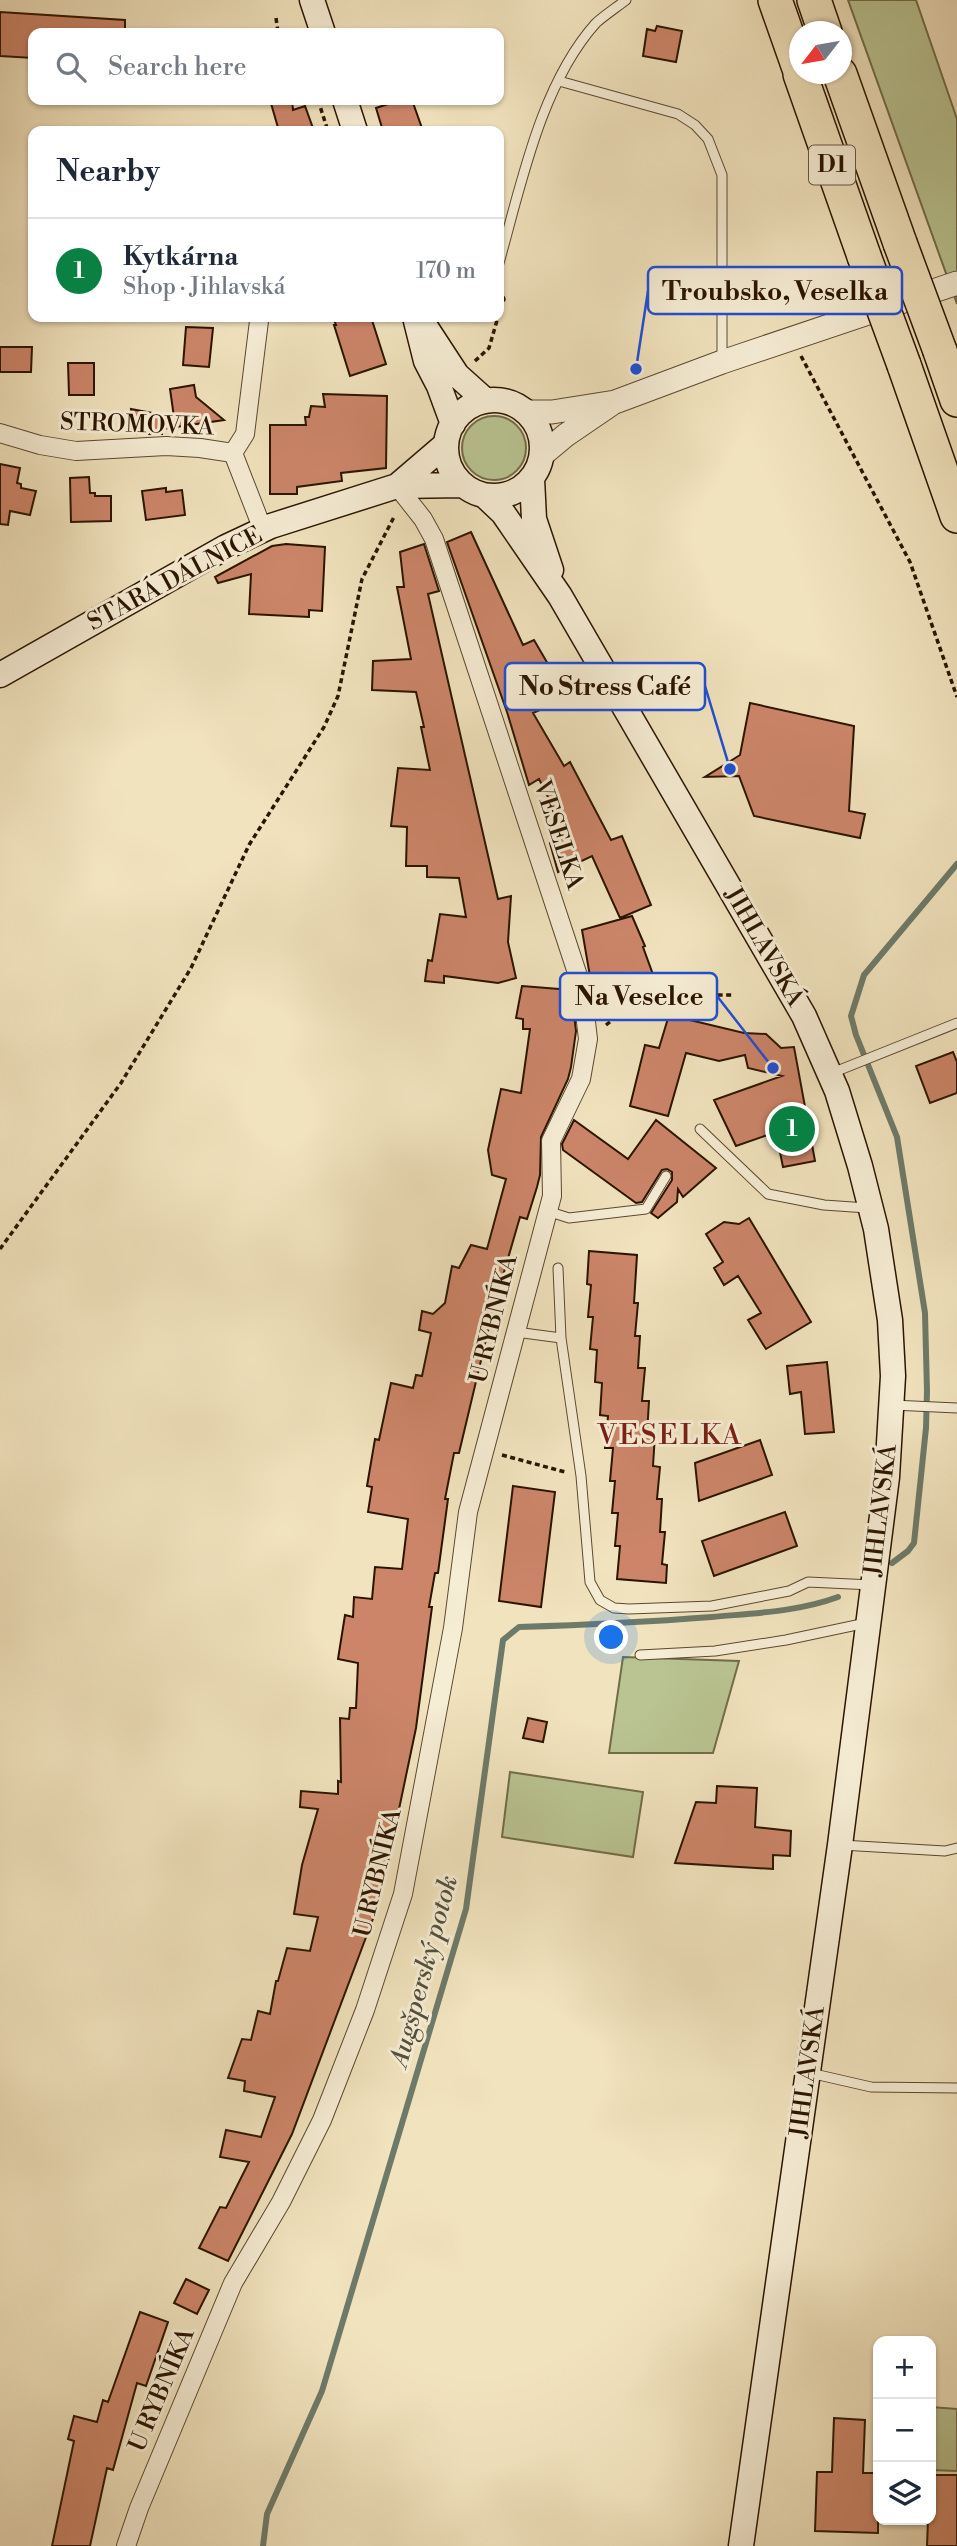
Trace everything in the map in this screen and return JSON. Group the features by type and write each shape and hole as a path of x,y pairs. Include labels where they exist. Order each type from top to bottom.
{"highway":[{"name":"D1","path":"775,0 789,40"},
{"path":"814,0 821,21"},
{"name":"D1","path":"804,84 957,516"},
{"name":"D1","path":"844,84 957,400"}],"main road":[{"path":"312,0 321,28"},
{"path":"347,105 353,126"},
{"name":"JIHLAVSKÁ","path":"418,322 426,361 439,386 449,434 447,459 453,473 503,513 560,596 804,1016 848,1122 871,1208 890,1320 891,1405 887,1476 840,1845 741,2546"},
{"name":"JIHLAVSKÁ","path":"420,322 457,375 486,401 501,401 526,412"},
{"path":"449,434 461,413 486,401"},
{"path":"526,412 536,424 542,439 542,455"},
{"name":"STARÁ DÁLNICE","path":"397,486 449,434"},
{"name":"JIHLAVSKÁ","path":"542,455 539,468 532,479 534,519 560,596"},
{"path":"474,490 511,494 532,479"},
{"name":"STARÁ DÁLNICE","path":"0,676 226,547 263,530 397,486 474,490"}],"street":[{"path":"526,412 552,412 615,402 722,362 957,283"},
{"name":"STROMOVKA","path":"233,453 244,434 259,322"},
{"path":"542,455 615,402"},
{"name":"STROMOVKA","path":"0,433 40,445 76,451 166,446 233,453"},
{"name":"STROMOVKA","path":"233,453 263,530"},
{"name":"VESELKA","path":"397,486 424,519 434,539 583,988 588,1040 582,1079 551,1141 552,1196 547,1211"},
{"name":"U RYBNÍKA","path":"126,2546 139,2508 233,2283 281,2202 321,2120 365,2010 403,1894 453,1628 468,1512 547,1211"}],"lane":[{"path":"504,245 543,113 559,81 597,23 626,0"},
{"path":"559,81 678,114 695,125 708,139 722,175 722,362"},
{"path":"830,1074 957,1023"},
{"path":"700,1129 768,1195 824,1205 871,1208"},
{"path":"547,1211 569,1218 646,1209 666,1176"},
{"path":"558,1268 561,1338 581,1476 590,1582 595,1594 606,1605 629,1609 712,1606 789,1591 808,1582 872,1585"},
{"path":"516,1332 561,1338"},
{"path":"891,1405 957,1408"},
{"path":"640,1655 716,1651 867,1623"},
{"path":"840,1845 945,1851 957,1848"},
{"path":"808,2073 872,2087 957,2088"}],"path":[{"path":"276,18 277,28"},
{"path":"320,105 326,126"},
{"path":"468,366 489,348 497,322"},
{"path":"791,340 910,562 957,697"},
{"path":"0,1250 121,1083 191,968 249,845 324,727 338,696 362,579 386,532"},
{"path":"588,1040 616,1017 667,995 733,995"},
{"path":"485,1450 581,1476"}],"green space":[{"path":"848,0 916,0 957,119 957,304"},
{"path":"494,416 512,422 520,430 526,448 520,466 512,474 494,480 476,474 468,466 462,448 468,430 476,422"},
{"path":"623,1657 739,1661 713,1753 609,1753"},
{"path":"510,1772 643,1792 633,1857 502,1837"},
{"path":"936,2407 957,2409 957,2471 936,2470"}],"building":[{"path":"0,12 125,20 125,28 28,28 28,58 0,56"},
{"path":"657,26 682,31 676,62 643,56 647,29 655,31"},
{"path":"271,105 292,105 293,110 305,106 312,126 278,126"},
{"path":"385,105 414,105 421,126 381,126 376,108"},
{"path":"335,322 373,322 386,364 350,376"},
{"path":"186,327 213,328 209,367 183,365"},
{"path":"0,347 32,347 31,372 0,372"},
{"path":"68,363 94,363 94,395 69,395"},
{"path":"194,385 196,397 224,420 162,429 162,434 135,434 131,409 174,417 170,389"},
{"path":"323,394 387,396 386,468 341,473 342,481 297,487 297,494 270,494 270,425 306,425 305,417 309,417 311,406 325,407"},
{"path":"0,464 20,468 17,483 21,484 21,488 36,491 30,515 10,511 8,525 0,524"},
{"path":"89,477 90,493 95,493 95,496 111,496 111,521 71,522 70,478"},
{"path":"166,488 166,492 182,490 185,515 146,520 142,491"},
{"path":"471,532 523,645 534,640 562,688 556,690 560,701 533,713 564,766 570,762 611,840 622,836 651,905 620,918 592,856 558,872 550,843 555,841 552,805 539,779 529,785 507,712 447,542"},
{"path":"286,544 325,547 322,611 309,610 309,617 249,614 251,574 218,583 215,577 272,546"},
{"path":"424,544 439,591 428,594 498,899 511,896 508,942 516,978 498,983 444,976 444,983 425,981 428,960 432,961 440,914 466,917 459,878 427,877 427,866 406,866 407,827 391,826 398,768 430,770 416,692 372,690 373,661 411,659 397,587 404,587 400,552"},
{"path":"750,703 854,726 849,811 865,814 860,838 754,816 739,776 705,777 740,755"},
{"path":"632,916 659,991 597,1017 582,930"},
{"path":"522,986 571,990 576,1031 571,1067 541,1137 537,1187 527,1219 520,1217 493,1310 459,1453 454,1453 445,1499 448,1499 438,1573 435,1573 429,1607 432,1607 416,1728 380,1900 292,2134 228,2261 199,2248 220,2207 226,2208 249,2162 220,2157 226,2130 261,2137 275,2097 244,2091 245,2081 228,2078 242,2039 251,2040 258,2011 270,2014 276,1981 287,1948 310,1951 318,1917 294,1914 302,1865 318,1809 300,1807 301,1791 338,1794 338,1781 341,1782 340,1718 349,1719 350,1708 356,1708 358,1663 338,1659 345,1615 353,1617 354,1597 372,1599 375,1567 402,1569 408,1519 368,1512 372,1487 367,1486 375,1439 379,1440 391,1383 413,1388 416,1375 422,1376 431,1333 419,1330 422,1311 433,1314 445,1303 452,1266 459,1268 471,1245 487,1249 506,1179 492,1175 488,1150 501,1089 521,1093 530,1029 523,1029 523,1019 516,1018"},
{"path":"669,1015 744,1033 766,1034 781,1048 794,1047 815,1161 783,1167 776,1132 736,1146 714,1100 782,1076 748,1068 745,1055 719,1061 686,1053 668,1116 630,1106 645,1045 659,1048"},
{"path":"953,1052 957,1062 957,1093 930,1103 916,1066"},
{"path":"574,1120 628,1159 656,1120 716,1168 683,1197 678,1189 677,1202 658,1218 651,1213 672,1180 672,1172 662,1170 642,1202 636,1203 563,1150 562,1144"},
{"path":"749,1218 811,1322 766,1349 748,1320 761,1313 738,1276 724,1285 714,1268 723,1262 706,1234 724,1222 739,1224"},
{"path":"589,1251 637,1255 634,1303 638,1303 635,1336 640,1336 638,1368 645,1368 642,1401 649,1401 647,1434 655,1434 653,1466 660,1467 657,1499 662,1499 660,1532 665,1532 662,1564 667,1565 666,1583 617,1579 620,1546 615,1546 618,1513 612,1513 615,1481 610,1481 613,1448 605,1448 608,1416 600,1415 602,1383 595,1382 597,1350 590,1349 593,1317 588,1317 591,1285 587,1284"},
{"path":"827,1362 834,1432 805,1434 801,1392 790,1394 787,1366"},
{"path":"760,1440 772,1475 699,1501 695,1463"},
{"path":"513,1486 555,1492 541,1607 499,1601"},
{"path":"785,1512 797,1546 714,1576 702,1541"},
{"path":"528,1718 547,1722 543,1742 523,1738"},
{"path":"717,1786 757,1788 755,1827 791,1831 790,1856 773,1855 773,1869 675,1863 696,1802 716,1803"},
{"path":"186,2279 209,2290 197,2314 174,2303"},
{"path":"140,2312 168,2322 146,2386 137,2383 113,2470 107,2468 90,2546 52,2546 74,2441 68,2439 74,2416 97,2422 103,2400 108,2402"},
{"path":"834,2418 865,2420 863,2473 873,2473 873,2525 878,2525 878,2533 815,2531 817,2472 832,2472"},
{"path":"936,2475 957,2475 957,2546 927,2546 928,2525 936,2525"}],"waterway":[{"name":"Augšperský potok","path":"892,1563 914,1543 926,1428 925,1313 897,1137 851,1016 864,975 957,864"},
{"name":"Augšperský potok","path":"263,2546 267,2514 322,2391 466,1909 503,1640 519,1627 760,1613 807,1606 838,1597"}],"place":[{"name":"Troubsko, Veselka","path":"636,369"},
{"name":"No Stress Café","path":"730,769"},
{"name":"Na Veselce","path":"773,1068"},
{"name":"Kytkárna","path":"792,1129"}],"district":[{"name":"VESELKA","path":"670,1435"}]}
